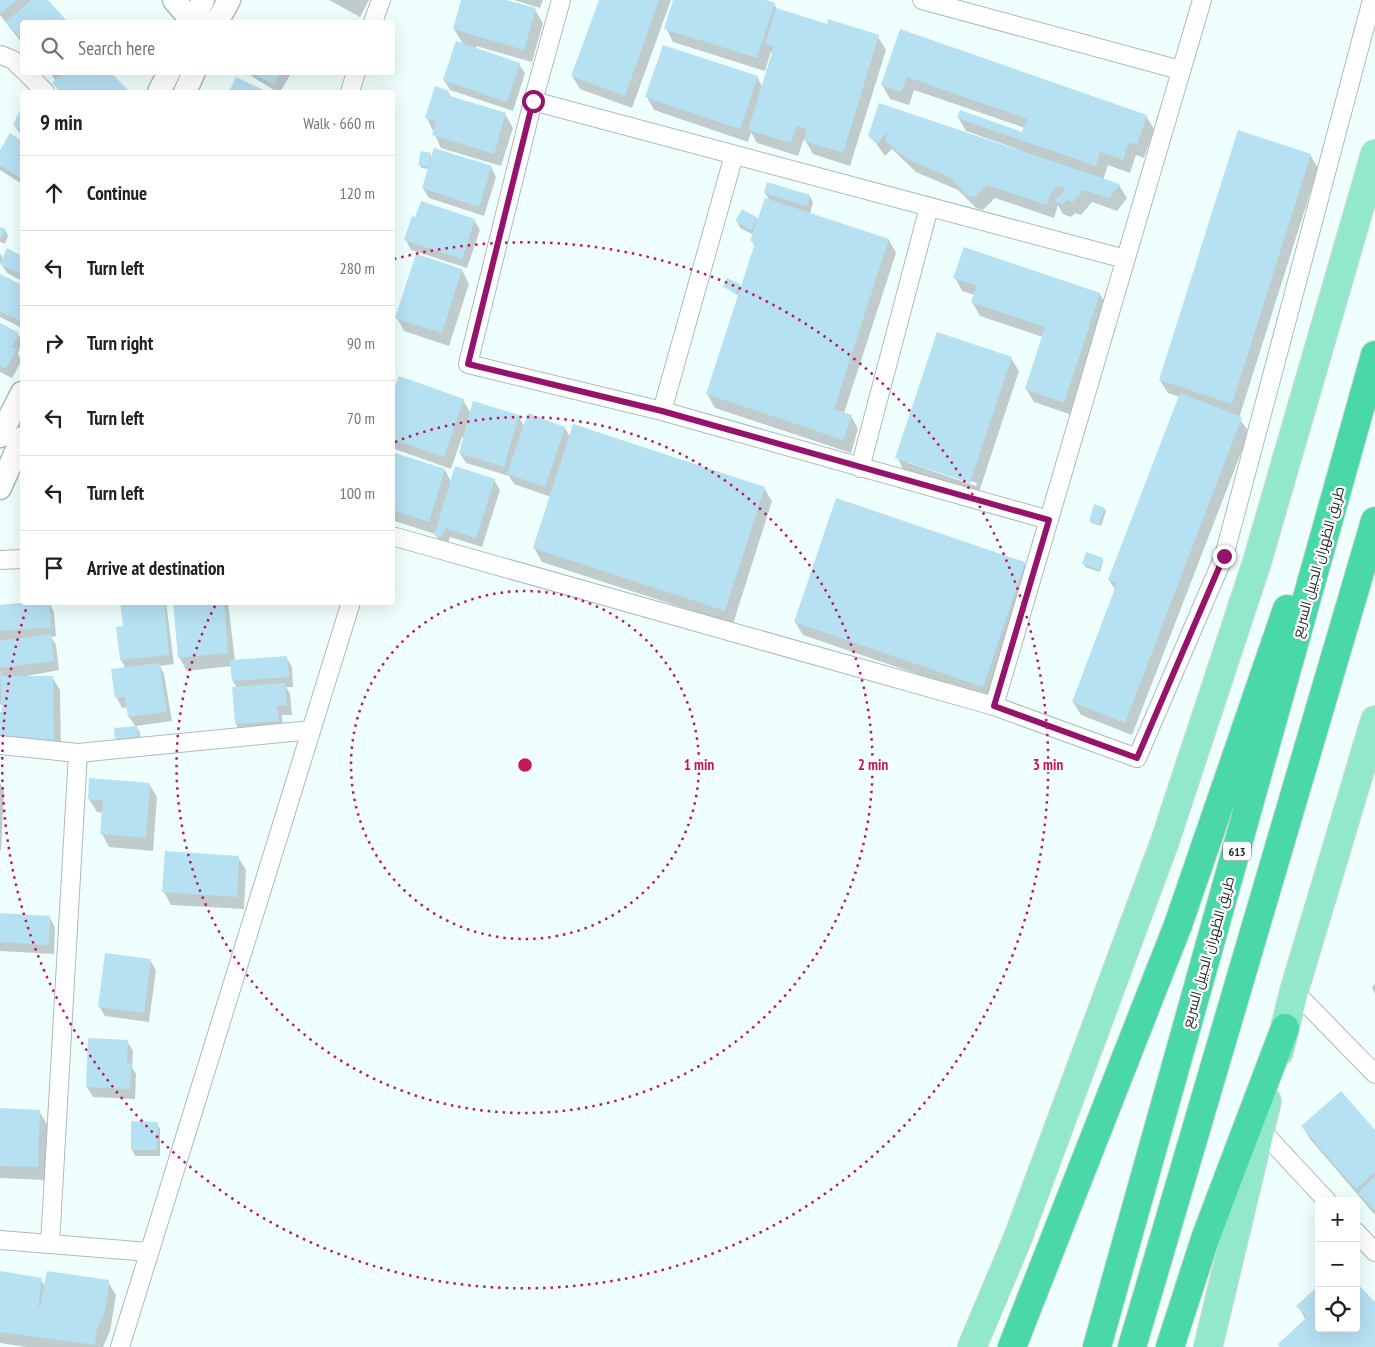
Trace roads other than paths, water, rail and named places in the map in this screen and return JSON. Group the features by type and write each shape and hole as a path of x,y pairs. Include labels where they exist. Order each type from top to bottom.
{"highway":[{"name":"طريق الظهران الجبيل السريع","path":"1097,1347 1375,355"},
{"path":"1012,1347 1178,925 1257,693 1364,399"},
{"path":"1132,1347 1375,521"},
{"path":"1170,1347 1206,1236 1285,1028"}],"main road":[{"path":"972,1347 1018,1240 1165,841 1257,562 1375,154"},
{"path":"1208,1347 1294,990 1372,736"}],"street":[{"path":"174,0 191,20"},
{"path":"194,20 202,0"},
{"path":"219,20 228,0"},
{"path":"374,20 381,0"},
{"path":"561,0 533,101 468,364 662,411 1049,520"},
{"path":"922,0 1180,70"},
{"path":"994,706 1202,0"},
{"path":"395,537 994,706 1137,758 1224,556 1372,0"},
{"path":"0,55 13,60 20,67"},
{"path":"29,75 43,90"},
{"path":"160,90 168,75"},
{"path":"186,90 193,75"},
{"path":"351,90 355,75"},
{"path":"533,101 1125,258"},
{"path":"662,411 734,155"},
{"path":"860,468 929,207"},
{"path":"0,436 20,397"},
{"path":"0,488 20,443"},
{"path":"0,560 20,559"},
{"path":"120,1347 350,605"},
{"path":"0,745 78,753 311,730"},
{"path":"50,1244 78,753"},
{"path":"1294,990 1375,1074"},
{"path":"1260,1129 1323,1197"},
{"path":"1360,1236 1375,1252"},
{"path":"0,1240 149,1252"}]}
